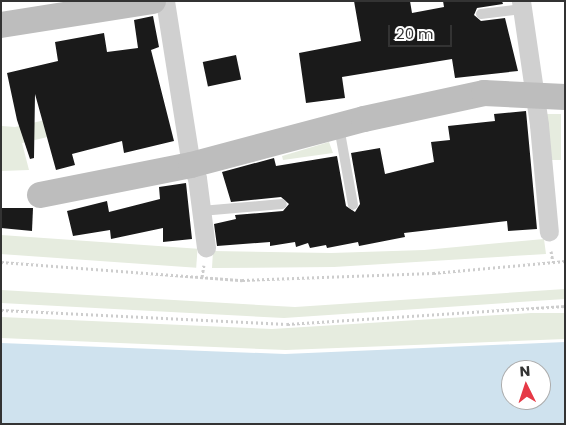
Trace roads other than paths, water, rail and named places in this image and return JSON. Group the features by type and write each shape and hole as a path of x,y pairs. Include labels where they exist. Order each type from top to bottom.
{"street":[{"path":"1,25 153,1"},
{"path":"165,1 191,164 197,178 206,247"},
{"path":"521,5 535,95 549,232"},
{"path":"40,195 191,164 339,126 484,93 565,97"}],"lane":[{"path":"481,14 521,5"},
{"path":"339,126 353,205"},
{"path":"201,211 282,204"}],"water":[{"path":"565,342 565,424 1,424 1,343 285,354"}]}
